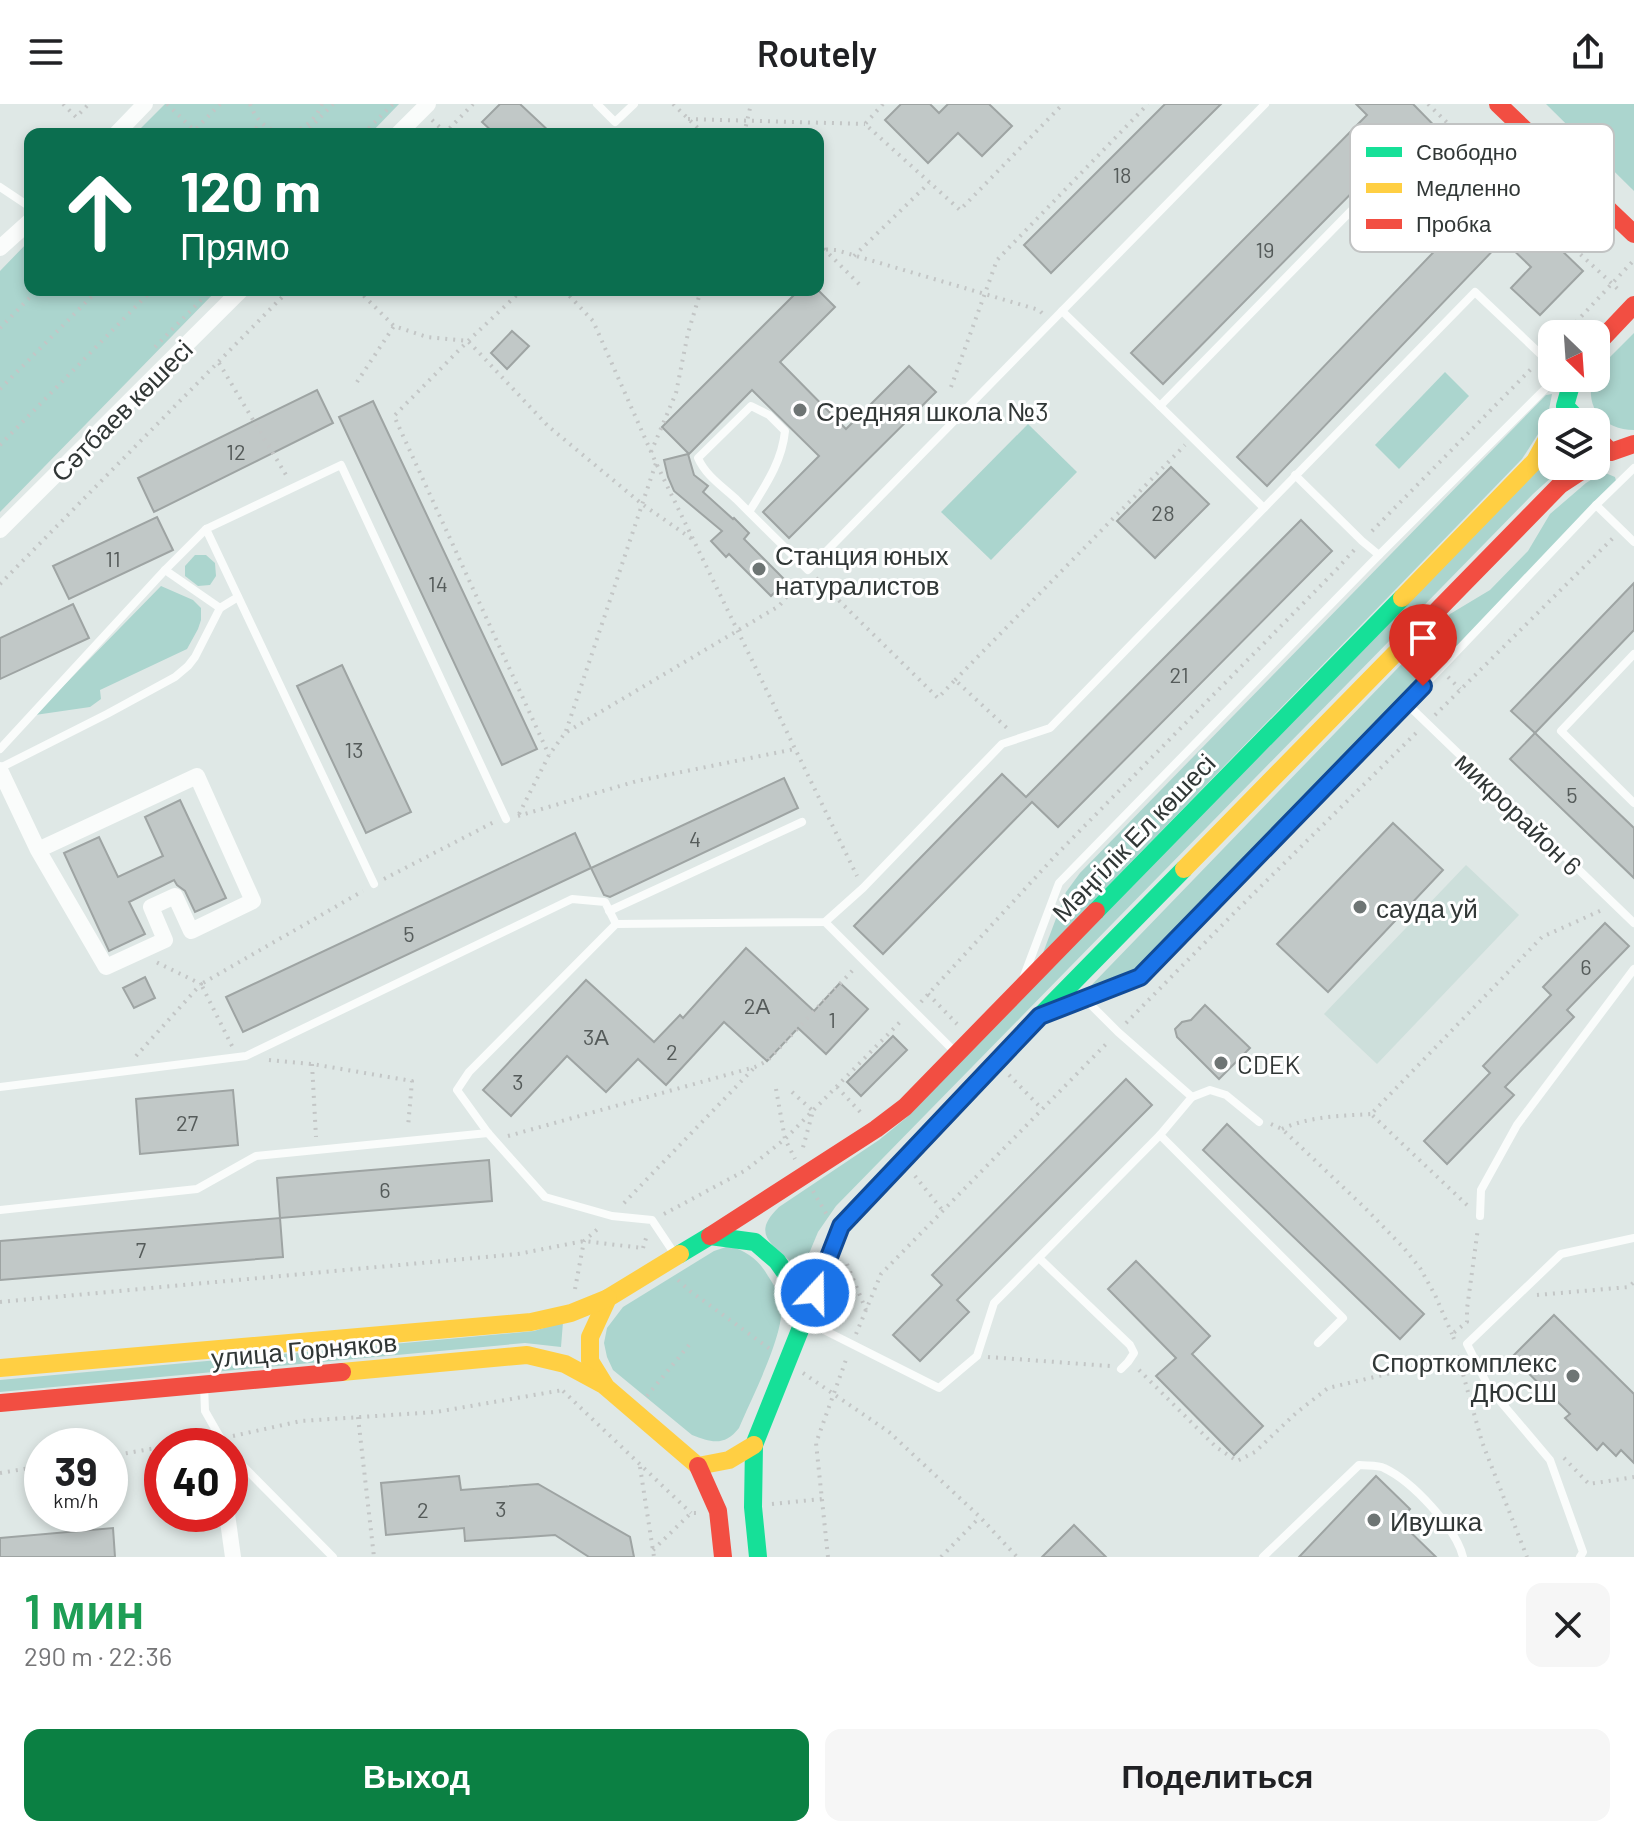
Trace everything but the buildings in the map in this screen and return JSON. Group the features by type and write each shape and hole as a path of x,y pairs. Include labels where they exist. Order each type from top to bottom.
{"street":[{"path":"122,128 145,104"},
{"path":"404,128 428,104"},
{"path":"1498,104 1516,122"},
{"path":"1614,215 1634,234"},
{"path":"0,248 24,226"},
{"name":"Сәтбаев көшесі","path":"0,530 235,296"},
{"path":"1610,325 1628,299"},
{"path":"1610,454 1634,444"},
{"name":"Мәңгілік Ел көшесі","path":"608,1298 710,1236 905,1107 1538,456"},
{"path":"758,1557 753,1507 754,1445 841,1226 1040,1016 1568,480"},
{"path":"0,769 38,850 106,967 165,940 151,907 175,896 191,931 253,901 197,776 38,850"},
{"path":"710,1236 755,1242 777,1261 796,1288 804,1320"},
{"path":"608,1298 590,1337 590,1361 606,1387 698,1466 718,1511 723,1557"},
{"name":"улица Горняков","path":"0,1368 531,1322 571,1313 608,1298"},
{"name":"улица Горняков","path":"0,1403 527,1355 565,1364 606,1387"},
{"path":"698,1466 729,1460 754,1445"},
{"path":"230,1532 233,1557"}],"lane":[{"path":"597,104 615,122 634,104"},
{"path":"749,512 783,450 785,431 769,415 751,406 698,458 704,471 808,570 1265,104"},
{"path":"0,187 24,203"},
{"path":"1160,406 1350,212"},
{"path":"669,1261 652,1220 612,1216 545,1197 491,1137 457,1090 469,1072 616,924 825,922 863,888 1002,744 1050,728 1475,292 1538,352"},
{"path":"1062,311 1264,508"},
{"path":"1016,995 1059,883 1542,392"},
{"path":"0,749 206,529 341,465 506,819"},
{"path":"1040,1016 1140,977 1634,468"},
{"path":"1295,475 1379,555"},
{"path":"1596,505 1634,542"},
{"path":"206,529 374,884"},
{"path":"165,570 220,608"},
{"path":"0,769 175,677 195,657 220,608 238,597"},
{"path":"1634,654 1561,731 1634,803"},
{"name":"микрорайон 6","path":"1406,703 1634,923"},
{"path":"609,911 802,822"},
{"path":"0,1087 246,1056 572,899 605,902 616,924"},
{"path":"825,922 958,1054"},
{"path":"1480,1216 1481,1190 1517,1125 1634,969"},
{"path":"1085,999 1192,1097"},
{"path":"804,1320 939,1388 977,1356 994,1303 1160,1135 1192,1097 1210,1090 1226,1095 1259,1122"},
{"path":"1160,1135 1343,1318 1318,1343"},
{"path":"0,1210 197,1189 256,1156 406,1141 491,1137"},
{"path":"1580,1557 1583,1552 1550,1460 1489,1388 1467,1344 1561,1254 1634,1238"},
{"path":"1039,1258 1130,1345 1134,1353 1124,1366"},
{"path":"204,1384 205,1411 214,1428"},
{"path":"1263,1557 1359,1465 1383,1467 1423,1496 1445,1524 1463,1557"},
{"path":"248,1471 333,1557"}],"path":[{"path":"63,104 76,117 89,104"},
{"path":"167,104 189,128"},
{"path":"198,128 220,104"},
{"path":"250,104 260,123 269,128"},
{"path":"302,128 316,118 322,104"},
{"path":"310,128 333,104"},
{"path":"369,128 393,104"},
{"path":"450,128 473,104"},
{"path":"673,104 698,128"},
{"path":"745,128 751,104"},
{"path":"865,124 883,104"},
{"path":"688,119 865,124 960,210 1063,104"},
{"path":"951,387 997,260 1148,104"},
{"path":"1428,104 1448,124"},
{"path":"255,128 260,123"},
{"path":"854,256 929,183"},
{"path":"824,248 1039,310 1051,322"},
{"path":"824,251 860,285"},
{"path":"1579,252 1628,299"},
{"path":"1578,320 1634,260"},
{"path":"0,328 31,296"},
{"path":"0,389 92,296"},
{"path":"0,445 146,296"},
{"path":"0,584 283,296"},
{"path":"364,296 394,326 427,337 468,341 548,426 642,504 694,541"},
{"path":"516,296 394,416 549,755"},
{"path":"570,296 593,321 656,463 863,888"},
{"path":"651,452 676,393 699,296"},
{"path":"357,382 394,326"},
{"path":"218,362 294,487"},
{"path":"643,1248 652,1220 746,1170 785,1139 913,1009 1057,854 1538,362"},
{"path":"565,733 779,606 808,570 938,698 1192,438"},
{"path":"518,816 549,755 565,733 656,463"},
{"path":"828,1557 816,1443 881,1274 1240,907 1621,529"},
{"path":"955,680 1018,738"},
{"path":"121,1072 201,984 374,884 493,823 637,781 795,749"},
{"path":"138,952 201,984 237,1058 312,1064 412,1081 406,1141"},
{"path":"491,1137 755,1067 767,1061 863,960"},
{"path":"312,1064 317,1150"},
{"path":"584,1241 612,1216 755,1067"},
{"path":"776,1089 785,1139 798,1165 813,1111"},
{"path":"792,1092 813,1111"},
{"path":"1282,1129 1327,1117 1371,1114"},
{"path":"1259,1122 1282,1129 1365,1208 1420,1268 1452,1334"},
{"path":"804,1175 828,1217 866,1310"},
{"path":"0,1302 518,1254 584,1241 643,1248 669,1261 690,1291 889,1432 980,1517 1017,1557"},
{"path":"1531,1296 1629,1287 1634,1282"},
{"path":"611,1437 689,1345"},
{"path":"977,1356 1111,1366 1118,1360 1154,1383 1216,1447 1237,1461 1255,1452 1328,1388 1459,1357"},
{"path":"248,1435 301,1421 436,1412 563,1390 691,1513 653,1550"},
{"path":"358,1417 374,1557"},
{"path":"1562,1456 1589,1484 1634,1477"},
{"path":"640,1464 654,1557"},
{"path":"0,1473 24,1469"},
{"path":"941,1557 980,1517"}],"shaded area":[{"path":"1466,865 1519,915 1377,1064 1324,1014"}],"green space":[{"path":"165,104 399,104 376,128 141,128"},
{"path":"1546,104 1634,104 1634,191 1614,171 1614,124 1566,124"},
{"path":"24,246 24,296 211,296 0,512 0,271"},
{"path":"1634,333 1634,430 1610,424 1610,408 1594,408 1591,399 1591,392 1610,392 1610,357"},
{"path":"1445,372 1469,396 1399,469 1375,445"},
{"path":"1552,394 1549,408 1538,408 1538,434 1522,459 1043,953 1066,892 1080,873 1546,395"},
{"path":"1028,424 1077,472 991,560 941,512"},
{"path":"1538,465 1538,480 1548,480 836,1206 818,1232 808,1256 801,1261 790,1261 775,1248 765,1230 779,1207 879,1140 906,1118"},
{"path":"1610,475 1615,477 1617,485 1144,968 1080,997 1450,614 1490,590 1528,551 1550,514 1591,480 1610,480"},
{"path":"195,555 206,555 215,563 216,576 210,585 198,586 185,576 185,566"},
{"path":"161,586 193,600 201,608 198,629 187,649 100,690 101,699 90,707 35,715"},
{"path":"729,1246 752,1257 764,1270 779,1297 781,1316 773,1348 739,1428 729,1438 712,1441 692,1435 613,1370 604,1343 607,1328 623,1307 714,1251"},
{"path":"563,1322 561,1347 525,1343 0,1392 0,1380 534,1331"}],"traffic: fast":[{"path":"1567,408 1569,392"},
{"path":"1096,911 1402,598"},
{"path":"804,1320 841,1226 1184,869"},
{"path":"680,1254 710,1236 755,1242 777,1261 796,1288 804,1320 754,1445 753,1507 758,1557"}],"traffic: slow":[{"path":"1402,598 1538,456"},
{"path":"1184,869 1426,622"},
{"path":"680,1254 608,1298 590,1337 590,1361 606,1387 698,1466 729,1460 754,1445"},
{"path":"0,1368 531,1322 571,1313 608,1298"},
{"path":"342,1372 527,1355 565,1364 602,1384"}],"traffic: jam":[{"path":"1498,104 1519,124"},
{"path":"1614,215 1634,234"},
{"path":"1610,330 1634,305"},
{"path":"1610,451 1634,444"},
{"path":"1426,622 1568,480"},
{"path":"710,1236 905,1107 1096,911"},
{"path":"0,1403 342,1372"},
{"path":"698,1466 718,1511 723,1557"}],"place":[{"name":"Средняя школа №3","path":"800,410"},
{"name":"Станция юных натуралистов","path":"759,569"},
{"name":"сауда уй","path":"1360,907"},
{"name":"CDEK","path":"1221,1063"},
{"name":"Спорткомплекс ДЮСШ","path":"1573,1376"},
{"name":"Ивушка","path":"1374,1520"}],"route":[{"path":"815,1293 841,1226 1040,1016 1140,977 1423,686"}]}
